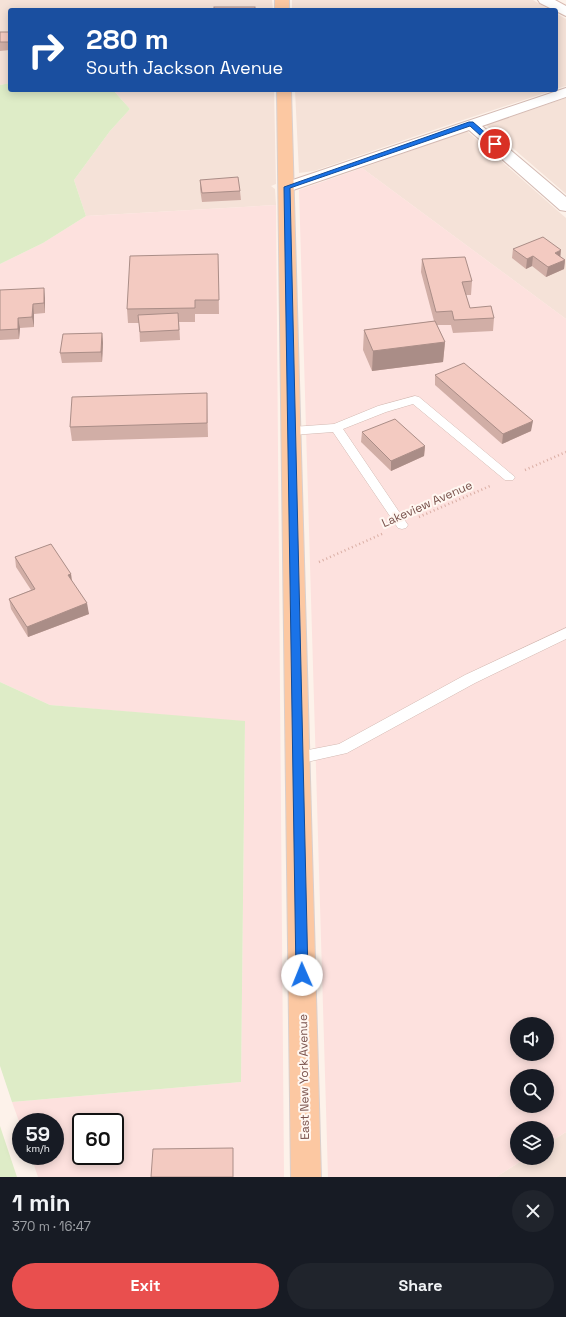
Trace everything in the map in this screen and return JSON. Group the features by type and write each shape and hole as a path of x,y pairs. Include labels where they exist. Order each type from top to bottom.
{"main road":[{"name":"East New York Avenue","path":"284,92 295,573 306,1177"}],"street":[{"path":"545,0 566,12"},
{"path":"287,187 566,92"},
{"path":"471,124 566,206"}],"lane":[{"path":"292,431 336,428 382,409 415,400 509,477"},
{"path":"336,428 402,525"},
{"path":"298,758 342,750 470,679 566,633"}],"path":[{"name":"Lakeview Avenue","path":"295,573 566,452"}],"shaded area":[{"path":"0,0 272,0 273,8 8,8 8,83 0,85"},
{"path":"292,0 533,0 547,8 292,8"},
{"path":"558,14 566,19 566,86 558,88"},
{"path":"115,92 274,92 276,184 271,186 275,189 276,205 86,216 74,180 110,131 130,109"},
{"path":"295,92 548,92 314,171 299,173"},
{"path":"566,98 566,194 486,125"},
{"path":"467,131 566,218 566,319 362,168"},
{"path":"362,168 566,319 566,1132 554,1140 554,1121 510,1121 510,1165 515,1165 496,1177 328,1177 299,190"},
{"path":"276,205 284,1177 38,1177 34,1165 64,1165 64,1113 16,1113 12,1102 241,1082 245,722 50,705 0,682 0,264 43,243 86,216"},
{"path":"566,1132 566,1177 496,1177 515,1165 554,1165 554,1140"}],"green space":[{"path":"8,83 8,92 115,92 130,109 110,131 74,180 86,216 43,243 0,264 0,85"},
{"path":"0,682 50,705 245,721 241,1082 12,1102 0,1066"},
{"path":"0,1126 17,1177 0,1177"}],"building":[{"path":"214,7 255,7 255,8"},
{"path":"0,32 8,32 8,42 0,42"},
{"path":"238,177 240,191 202,193 200,180"},
{"path":"543,237 561,250 555,253 565,260 548,267 533,256 527,259 513,249"},
{"path":"218,254 219,300 195,300 195,308 127,309 130,256"},
{"path":"465,257 472,281 462,282 470,308 491,306 494,318 454,320 452,311 436,312 422,259"},
{"path":"44,288 44,303 33,304 32,317 18,318 18,329 0,330 0,290"},
{"path":"178,313 179,330 140,332 138,315"},
{"path":"435,321 445,342 373,351 364,330"},
{"path":"102,333 101,352 60,353 63,334"},
{"path":"464,363 533,421 503,434 435,375"},
{"path":"207,393 207,423 70,427 72,397"},
{"path":"395,419 425,446 391,461 362,432"},
{"path":"51,544 71,574 68,575 87,603 27,627 9,599 35,589 15,557"},
{"path":"233,1148 233,1177 151,1177 153,1149"}],"route":[{"path":"302,975 287,187 471,124 495,144"}]}
